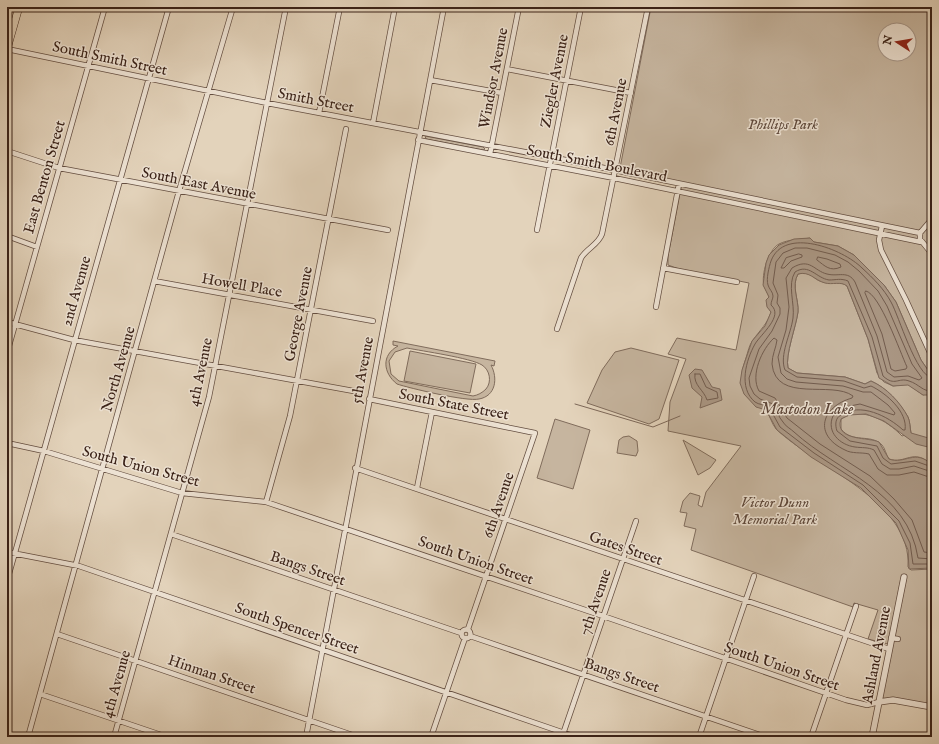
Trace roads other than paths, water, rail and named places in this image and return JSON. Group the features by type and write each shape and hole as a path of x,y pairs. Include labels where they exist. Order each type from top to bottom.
{"main road":[{"path":"7,49 19,7"}],"street":[{"name":"East Benton Street","path":"7,353 105,7"},
{"name":"2nd Avenue","path":"7,581 169,7"},
{"name":"North Avenue","path":"28,737 179,191 233,7"},
{"name":"4th Avenue","path":"114,737 209,397 286,7"},
{"path":"319,113 340,7"},
{"path":"373,123 395,7"},
{"name":"5th Avenue","path":"306,737 355,468 444,7"},
{"name":"Windsor Avenue","path":"490,154 519,7"},
{"name":"Ziegler Avenue","path":"537,230 580,7"},
{"name":"6th Avenue","path":"557,329 581,258 587,250 599,240 614,178 648,7"},
{"name":"South Smith Street","path":"7,49 209,90"},
{"path":"507,69 631,93"},
{"path":"430,80 502,93"},
{"name":"Smith Street","path":"209,90 268,103 420,132"},
{"name":"George Avenue","path":"266,502 288,423 297,382 346,129"},
{"name":"South Smith Boulevard","path":"420,132 551,157 920,233"},
{"name":"South Smith Boulevard","path":"418,140 614,178 921,242"},
{"name":"South East Avenue","path":"7,151 59,168 388,230"},
{"path":"656,307 679,184"},
{"path":"770,211 772,203"},
{"path":"932,219 920,233 921,242 932,254"},
{"path":"882,226 879,240 881,250 906,300 932,358"},
{"path":"7,236 37,246"},
{"path":"663,268 738,282"},
{"name":"Howell Place","path":"154,281 373,321"},
{"path":"7,322 74,340 297,382 360,392"},
{"name":"South State Street","path":"369,399 535,433"},
{"path":"417,488 432,412"},
{"name":"6th Avenue","path":"468,629 535,433"},
{"name":"South Union Street","path":"7,443 44,451 182,493 266,502 826,693 867,705 893,700 932,708"},
{"name":"Gates Street","path":"355,468 889,649"},
{"name":"7th Avenue","path":"562,735 636,521"},
{"name":"Bangs Street","path":"171,534 333,588 461,633"},
{"name":"South Spencer Street","path":"7,552 75,565 322,648 562,735 576,737"},
{"path":"699,737 754,576"},
{"name":"Ashland Avenue","path":"872,737 904,577"},
{"path":"811,737 856,606"},
{"path":"431,737 465,638 470,636 468,629 464,629 461,633 465,638"},
{"name":"Hinman Street","path":"57,634 358,737"},
{"name":"Bangs Street","path":"470,636 766,737"},
{"path":"891,638 898,639"},
{"path":"40,694 167,737"}],"water":[{"name":"Mastodon Lake","path":"810,238 814,242 838,246 854,255 884,285 896,302 921,360 932,376 932,393 929,395 923,395 908,385 893,386 879,378 868,339 847,286 842,284 825,283 806,274 798,274 795,288 798,312 789,349 787,362 788,368 797,373 845,377 865,384 871,381 888,392 905,411 909,419 911,433 932,439 932,448 916,444 884,421 866,414 849,415 841,419 840,423 841,429 849,436 879,442 889,459 900,460 915,457 926,460 932,465 932,568 909,569 908,550 896,523 861,488 811,457 777,430 766,410 756,407 744,394 740,383 742,370 752,341 765,326 771,312 767,307 766,300 769,297 763,285 766,263 769,255 779,245 794,239"},
{"path":"695,369 702,370 712,387 720,389 722,400 700,408 702,397 692,388 689,375"}],"waterway":[{"path":"575,404 653,427 680,416"}],"park label":[{"name":"Phillips Park","path":"783,124"},
{"name":"Victor Dunn Memorial Park","path":"775,510"}]}
